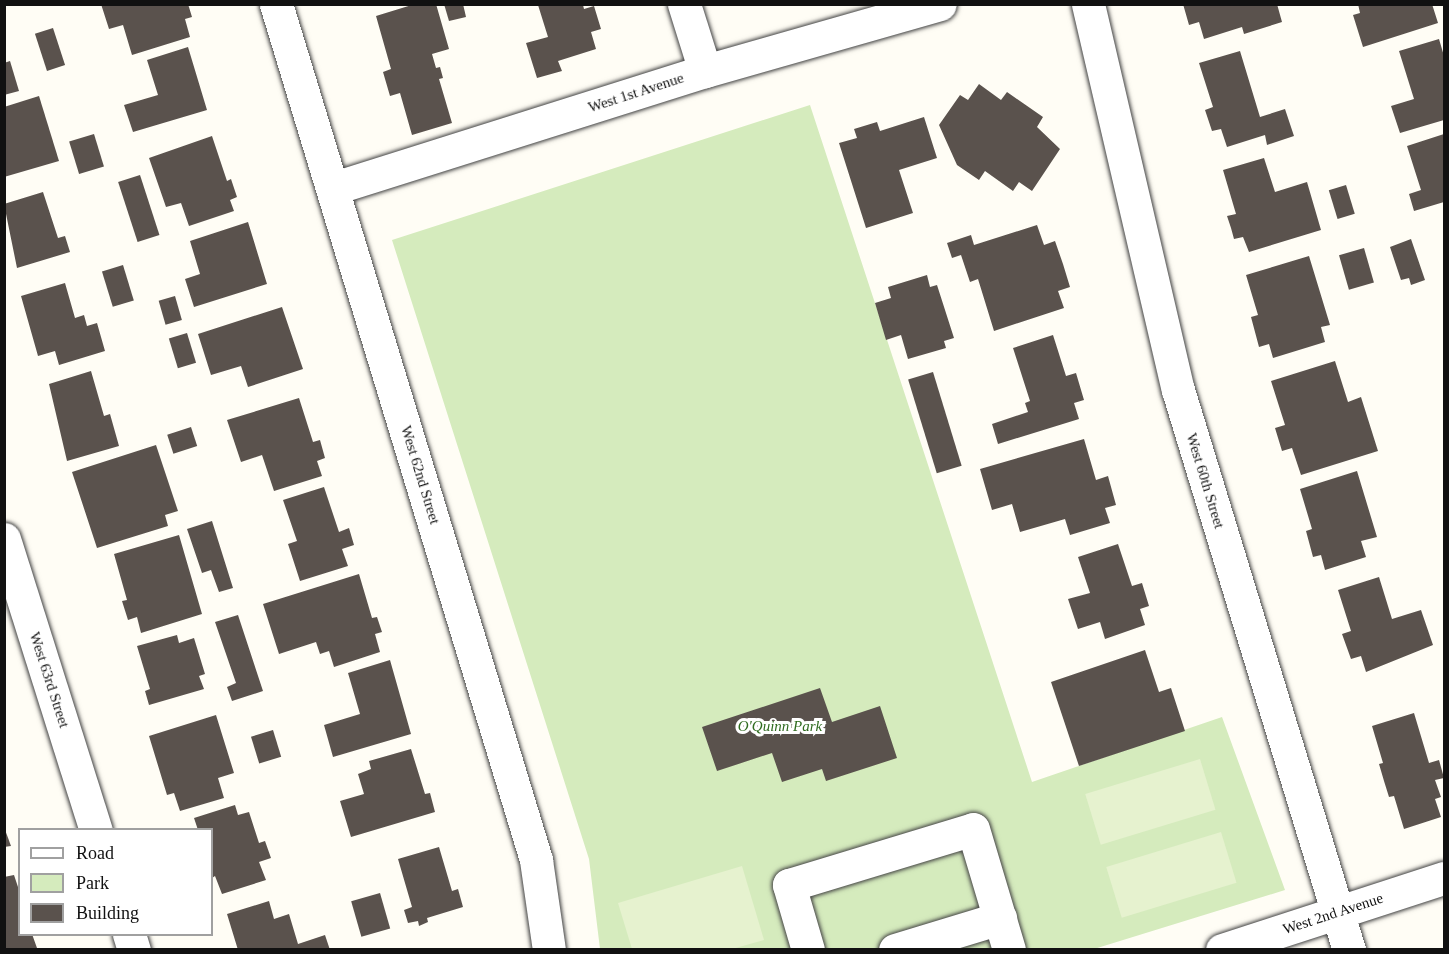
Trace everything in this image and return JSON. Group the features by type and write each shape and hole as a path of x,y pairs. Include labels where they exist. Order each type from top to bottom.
{"street":[{"name":"West 62nd Street","path":"276,4 334,188 536,860 542,947"},
{"path":"684,4 705,70"},
{"name":"West 1st Avenue","path":"334,188 705,70 940,4"},
{"name":"West 60th Street","path":"1088,4 1178,390 1349,950"},
{"name":"West 63rd Street","path":"4,538 95,825"},
{"path":"808,950 789,885 973,830 1009,950"},
{"name":"West 2nd Avenue","path":"1222,950 1444,878"},
{"path":"895,950 1000,918"}],"green space":[{"name":"O'Quinn Park","path":"810,105 1032,782 1222,717 1285,890 1094,949 600,949 589,859 392,240"},
{"path":"1200,759 1215,810 1101,845 1085,794"},
{"path":"1221,832 1236,883 1122,918 1106,867"},
{"path":"742,866 764,940 732,949 632,949 618,903"}],"building":[{"path":"101,4 188,4 192,17 185,19 190,37 132,55 123,25 109,29"},
{"path":"415,4 436,4 449,49 432,54 436,68 440,67 443,78 439,79 452,123 412,135 400,93 390,96 383,72 391,69 376,16"},
{"path":"444,4 463,4 466,17 449,21"},
{"path":"1183,4 1277,4 1282,22 1244,34 1242,27 1204,39 1199,22 1189,25"},
{"path":"1358,4 1432,4 1438,23 1363,47 1353,15 1360,13"},
{"path":"538,5 583,5 584,9 594,6 601,29 591,32 596,49 558,61 562,71 537,78 526,43 548,37"},
{"path":"53,28 65,65 47,71 35,34"},
{"path":"1439,39 1444,56 1444,120 1400,133 1391,106 1414,99 1399,51"},
{"path":"188,47 207,110 133,132 124,105 158,95 147,60"},
{"path":"1240,51 1260,117 1285,109 1294,136 1267,145 1265,135 1227,147 1221,129 1212,131 1205,110 1213,107 1199,63"},
{"path":"10,61 19,91 4,95 4,63"},
{"path":"979,84 1001,100 1007,92 1043,117 1037,127 1060,149 1032,191 1019,182 1013,191 985,171 979,180 957,165 939,125 960,95 968,100"},
{"path":"39,96 59,161 4,177 4,107"},
{"path":"924,117 937,158 899,170 913,213 866,228 839,143 857,138 854,129 877,122 880,131"},
{"path":"94,134 104,167 79,174 69,142"},
{"path":"1444,134 1444,202 1414,211 1409,194 1421,190 1407,146"},
{"path":"212,136 227,181 231,179 237,197 230,200 234,211 189,226 181,203 166,207 149,158"},
{"path":"1264,158 1275,192 1307,182 1321,230 1249,252 1243,237 1234,239 1227,216 1236,214 1223,170"},
{"path":"140,175 159,235 138,242 118,182"},
{"path":"1346,185 1355,214 1338,219 1329,190"},
{"path":"43,192 58,238 65,236 70,252 17,268 4,204"},
{"path":"248,222 267,284 194,307 185,279 200,274 190,241"},
{"path":"1037,225 1044,245 1055,241 1063,264 1070,287 1058,291 1064,308 994,331 978,279 970,282 961,255 952,258 947,243 971,235 974,245"},
{"path":"1411,239 1425,280 1411,285 1409,278 1401,280 1390,247"},
{"path":"1364,248 1374,283 1349,290 1339,255"},
{"path":"1309,256 1330,325 1321,327 1325,342 1273,358 1269,344 1259,347 1251,317 1258,315 1246,275"},
{"path":"123,265 134,300 113,307 102,271"},
{"path":"927,275 930,287 937,285 954,338 944,341 946,348 908,359 901,335 886,340 875,303 891,298 888,287"},
{"path":"65,283 75,318 84,315 87,326 97,323 105,351 59,365 55,351 38,356 21,296"},
{"path":"175,296 182,320 166,325 159,301"},
{"path":"282,307 303,369 248,387 241,366 211,375 198,334"},
{"path":"187,333 196,363 178,368 169,339"},
{"path":"1053,335 1066,376 1076,373 1084,400 1074,403 1079,419 998,444 992,424 1028,412 1025,403 1030,401 1013,348"},
{"path":"1335,361 1348,402 1361,397 1378,451 1301,475 1292,448 1282,451 1275,428 1285,425 1271,381"},
{"path":"91,371 104,416 110,414 119,446 67,461 49,384"},
{"path":"933,372 962,466 937,473 908,380"},
{"path":"299,398 313,442 320,440 325,458 317,461 322,476 274,491 262,455 241,462 227,420"},
{"path":"191,427 197,446 173,454 167,435"},
{"path":"1084,439 1096,480 1108,476 1116,505 1105,508 1110,523 1070,535 1065,519 1020,532 1012,504 992,510 980,469"},
{"path":"156,445 178,511 165,515 168,526 97,548 72,472"},
{"path":"1357,471 1377,537 1361,541 1366,557 1325,570 1321,555 1313,557 1306,531 1312,529 1300,489"},
{"path":"324,487 339,532 349,528 354,545 342,549 348,566 300,581 288,544 297,541 283,500"},
{"path":"212,521 233,588 219,592 211,570 202,573 187,529"},
{"path":"179,535 202,614 141,633 137,617 128,620 122,601 127,600 114,554"},
{"path":"1118,544 1132,586 1142,583 1149,606 1140,609 1145,625 1105,639 1100,622 1078,629 1068,599 1090,593 1078,557"},
{"path":"359,574 372,618 377,617 382,632 375,634 380,652 334,667 329,651 320,654 316,642 279,654 263,604"},
{"path":"1379,577 1392,619 1421,610 1433,645 1366,672 1361,656 1351,659 1342,634 1351,631 1338,590"},
{"path":"238,615 263,691 232,701 227,687 236,683 215,622"},
{"path":"177,635 179,643 194,638 205,674 199,676 204,689 149,705 145,691 150,689 137,646"},
{"path":"1145,650 1159,692 1171,688 1185,731 1079,766 1051,682"},
{"path":"390,660 411,734 333,757 324,725 360,714 348,673"},
{"path":"820,688 832,722 880,706 897,758 826,781 822,769 782,782 772,753 717,771 702,727"},
{"path":"1414,713 1429,763 1439,760 1444,778 1435,780 1441,797 1435,799 1441,817 1404,829 1394,796 1389,797 1384,781 1379,764 1383,763 1372,726"},
{"path":"216,715 234,773 218,778 224,798 180,811 174,793 167,795 149,736"},
{"path":"273,730 281,757 259,764 251,737"},
{"path":"411,749 425,794 430,793 435,812 351,837 340,801 364,794 358,774 371,769 369,761"},
{"path":"235,805 238,815 249,812 259,843 265,841 271,858 259,862 266,880 222,894 215,876 213,877 213,828 197,828 194,818"},
{"path":"4,827 11,846 4,847"},
{"path":"439,847 452,891 458,889 463,907 427,918 428,922 419,926 418,921 408,923 404,910 412,907 398,859"},
{"path":"14,875 18,887 18,936 33,936 37,948 4,950 4,877"},
{"path":"380,893 390,929 361,937 351,901"},
{"path":"269,901 274,919 289,914 298,944 325,935 330,950 238,950 227,914"}]}
